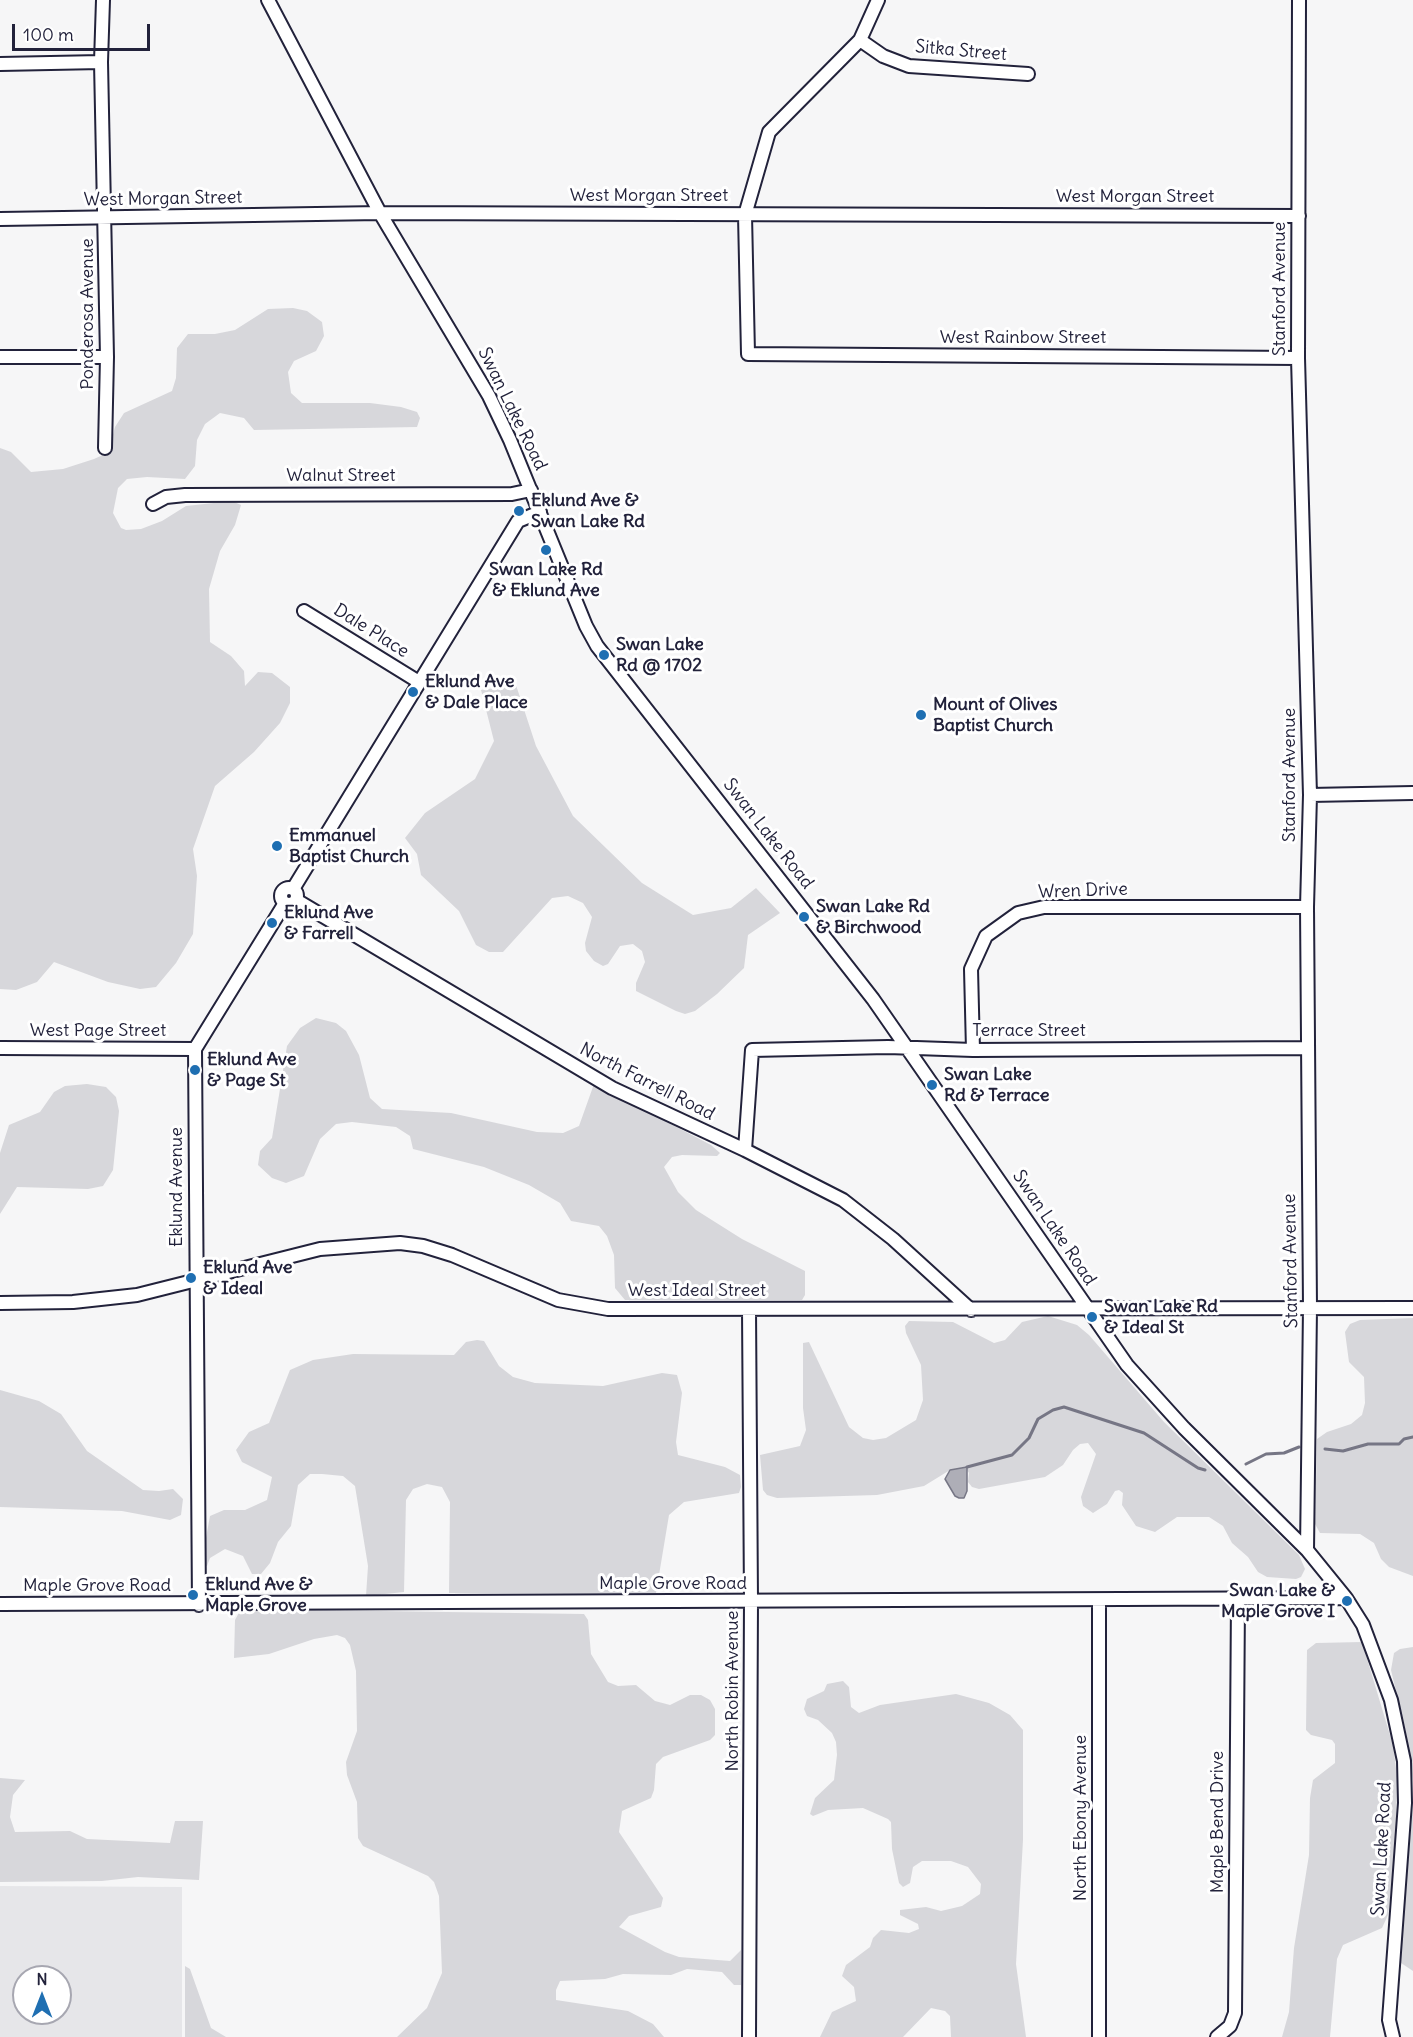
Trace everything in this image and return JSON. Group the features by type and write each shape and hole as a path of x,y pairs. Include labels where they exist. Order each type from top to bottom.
{"street":[{"name":"Ponderosa Avenue","path":"103,0 101,62 106,219 107,357 105,448"},
{"name":"Swan Lake Road","path":"268,0 381,213 489,396 531,490 586,626 597,646 766,860 907,1047 1086,1308 1143,1383 1307,1550 1346,1598 1371,1641 1391,1700 1404,1761 1406,1803 1389,2020 1393,2037"},
{"path":"745,215 769,132 860,40 878,0"},
{"name":"Stanford Avenue","path":"1299,0 1298,357 1310,795 1306,907 1310,1308 1307,1550"},
{"name":"Sitka Street","path":"860,40 883,56 909,66 1028,74"},
{"path":"0,64 101,62"},
{"name":"West Morgan Street","path":"0,219 381,213 1299,216"},
{"name":"West Rainbow Street","path":"745,215 748,354 1298,357"},
{"path":"0,357 107,357"},
{"name":"Walnut Street","path":"153,504 166,497 185,495 512,494 531,490"},
{"path":"195,1049 291,897 518,521 540,512"},
{"name":"Dale Place","path":"304,611 419,682"},
{"path":"1310,795 1413,793"},
{"name":"North Farrell Road","path":"291,897 603,1083 745,1150 843,1200 893,1239 971,1310"},
{"name":"Wren Drive","path":"973,1050 971,969 986,936 1018,914 1044,907 1306,907"},
{"name":"Terrace Street","path":"745,1150 752,1050 907,1047 973,1050 1307,1048"},
{"name":"West Page Street","path":"0,1048 195,1049"},
{"name":"Eklund Avenue","path":"195,1049 199,1605"},
{"name":"West Ideal Street","path":"0,1303 105,1299 196,1281 320,1249 400,1243 423,1246 452,1255 572,1305 608,1309 1413,1308"},
{"name":"North Robin Avenue","path":"749,1309 752,1601 749,2037"},
{"name":"Maple Grove Road","path":"0,1604 199,1605 1346,1598"},
{"name":"Maple Bend Drive","path":"1217,2037 1230,2026 1235,2013 1238,1599"},
{"name":"North Ebony Avenue","path":"1099,1600 1099,2037"}],"shaded area":[{"path":"293,308 307,311 322,322 324,336 316,351 294,361 288,372 291,393 302,403 370,403 401,407 417,412 420,418 417,427 254,430 244,418 220,413 205,424 197,440 195,466 185,479 147,477 127,479 118,488 113,513 121,528 126,530 141,529 162,521 186,506 232,501 241,505 235,525 220,551 209,589 210,642 231,656 244,671 245,686 258,672 272,673 290,687 290,703 280,723 254,752 215,786 193,849 197,876 193,934 176,963 156,987 140,989 108,982 54,962 37,982 16,990 0,989 0,448 11,452 31,472 63,469 105,454 110,446 115,427 124,413 172,391 176,378 177,348 188,334 215,334 235,330 268,309"},
{"path":"516,685 536,746 573,816 642,883 693,915 731,908 756,888 780,913 748,935 744,968 695,1011 685,1014 676,1011 636,991 636,983 645,962 642,951 633,944 620,946 608,964 603,966 594,961 586,951 585,943 592,917 583,903 568,896 552,898 503,952 489,952 476,945 459,911 421,875 417,854 405,838 425,813 475,779 494,741 481,690"},
{"path":"316,1018 336,1023 346,1031 359,1055 370,1098 382,1109 451,1113 537,1132 563,1133 579,1126 594,1084 711,1145 720,1153 717,1156 672,1157 664,1167 678,1192 696,1210 742,1239 805,1271 805,1295 802,1300 625,1300 615,1288 614,1255 607,1236 599,1226 571,1221 560,1203 529,1185 484,1167 413,1149 410,1136 396,1127 352,1122 336,1124 320,1139 304,1176 286,1183 272,1178 258,1165 260,1151 272,1138 287,1046 300,1028"},
{"path":"87,1084 106,1087 116,1097 119,1111 113,1170 103,1186 88,1189 17,1187 0,1214 0,1153 9,1125 40,1112 54,1092 65,1086"},
{"path":"1048,1316 1077,1325 1089,1335 1164,1422 1299,1555 1305,1569 1301,1577 1296,1579 1267,1577 1258,1572 1248,1557 1232,1543 1223,1526 1209,1517 1177,1517 1155,1532 1136,1526 1122,1505 1123,1493 1119,1490 1115,1491 1107,1504 1093,1513 1083,1506 1081,1497 1096,1454 1088,1443 1080,1444 1063,1465 1045,1477 979,1489 972,1487 968,1482 969,1473 965,1467 950,1470 924,1486 877,1495 777,1498 767,1495 763,1490 760,1455 800,1446 806,1430 803,1408 803,1343 809,1342 849,1427 863,1438 873,1440 886,1438 916,1420 923,1400 921,1365 906,1333 905,1326 909,1321 953,1322 994,1343 1005,1340 1022,1322"},
{"path":"1413,1318 1413,1576 1389,1567 1381,1559 1374,1543 1360,1534 1320,1533 1315,1524 1317,1439 1327,1432 1351,1424 1362,1415 1365,1403 1364,1377 1349,1362 1345,1332 1350,1324 1360,1320"},
{"path":"484,1341 499,1366 513,1377 535,1383 603,1386 662,1373 677,1375 682,1393 676,1442 678,1455 725,1467 740,1475 741,1487 739,1493 684,1502 669,1515 656,1593 449,1593 450,1502 442,1487 427,1484 413,1489 406,1500 404,1592 366,1596 368,1566 355,1486 343,1476 322,1474 310,1474 298,1485 291,1526 278,1542 270,1563 261,1574 252,1574 243,1556 225,1549 210,1558 207,1566 201,1565 210,1516 224,1510 245,1510 267,1500 272,1477 242,1462 236,1450 249,1432 269,1423 290,1370 313,1360 353,1354 454,1355 466,1342"},
{"path":"0,1390 39,1401 61,1414 87,1451 143,1490 173,1489 183,1499 181,1515 170,1520 122,1511 0,1507"},
{"path":"967,1467 967,1491 964,1498 959,1498 955,1496 945,1479 950,1470"},
{"path":"241,1609 584,1614 588,1620 591,1654 608,1682 618,1686 636,1685 655,1701 670,1705 690,1695 701,1695 710,1700 715,1709 715,1735 710,1740 663,1757 656,1764 654,1790 651,1798 622,1811 619,1832 663,1898 661,1907 629,1916 619,1927 679,1957 730,1961 741,1950 741,1985 734,1985 722,1972 687,1969 671,1975 623,1974 605,1979 560,1981 556,1990 556,2000 628,2011 653,2024 664,2037 397,2037 427,2008 442,1973 439,1896 434,1882 428,1876 363,1846 358,1838 357,1802 347,1775 346,1762 357,1731 356,1671 350,1645 345,1638 337,1635 314,1639 269,1654 234,1658 235,1620"},
{"path":"1362,1642 1393,1745 1397,1776 1396,1852 1388,1915 1382,1928 1343,1945 1337,1959 1330,2037 1282,2037 1289,2012 1294,1948 1309,1855 1310,1798 1313,1780 1335,1763 1335,1744 1332,1740 1311,1735 1306,1730 1307,1650 1316,1643"},
{"path":"1413,1647 1413,1781 1406,1733 1391,1670 1394,1653 1400,1649"},
{"path":"843,1681 849,1687 851,1707 859,1713 880,1705 956,1694 989,1703 1010,1715 1023,1730 1023,1840 1016,1964 1026,2037 951,2037 950,2016 945,2011 931,2008 903,2037 820,2037 832,2012 856,2001 854,1987 842,1976 846,1965 870,1947 873,1938 881,1930 909,1933 919,1929 918,1924 900,1915 900,1910 926,1907 941,1911 962,1906 980,1894 981,1884 968,1867 951,1861 922,1861 913,1867 910,1883 903,1887 899,1883 892,1849 891,1822 888,1819 863,1808 828,1810 813,1816 810,1814 815,1798 834,1780 837,1755 836,1742 832,1733 818,1720 807,1716 804,1709 807,1699 824,1691 827,1684"},
{"path":"0,1778 25,1780 13,1795 10,1817 15,1832 70,1831 87,1839 170,1843 175,1821 203,1821 199,1880 138,1877 102,1881 0,1882"},
{"path":"1413,1804 1413,1971 1401,1963 1400,1956"},
{"path":"0,1886 182,1887 182,2037 0,2037"},
{"path":"185,1966 190,1969 211,2028 226,2037 185,2037"}],"waterway":[{"path":"967,1467 1012,1455 1029,1438 1038,1419 1053,1410 1064,1407 1144,1433 1198,1468 1205,1470"},
{"path":"1325,1449 1343,1451 1368,1444 1399,1444 1404,1439 1413,1437"},
{"path":"1246,1464 1266,1454 1284,1453 1299,1447"}],"place":[{"name":"Eklund Ave & Swan Lake Rd","path":"519,511"},
{"name":"Swan Lake Rd & Eklund Ave","path":"546,550"},
{"name":"Swan Lake Rd @ 1702","path":"604,655"},
{"name":"Eklund Ave & Dale Place","path":"413,692"},
{"name":"Mount of Olives Baptist Church","path":"921,715"},
{"name":"Emmanuel Baptist Church","path":"277,846"},
{"name":"Swan Lake Rd & Birchwood","path":"804,917"},
{"name":"Eklund Ave & Farrell","path":"272,923"},
{"name":"Eklund Ave & Page St","path":"195,1070"},
{"name":"Swan Lake Rd & Terrace","path":"932,1085"},
{"name":"Eklund Ave & Ideal","path":"191,1278"},
{"name":"Swan Lake Rd & Ideal St","path":"1092,1317"},
{"name":"Eklund Ave & Maple Grove","path":"193,1595"},
{"name":"Swan Lake & Maple Grove I","path":"1347,1601"}]}
